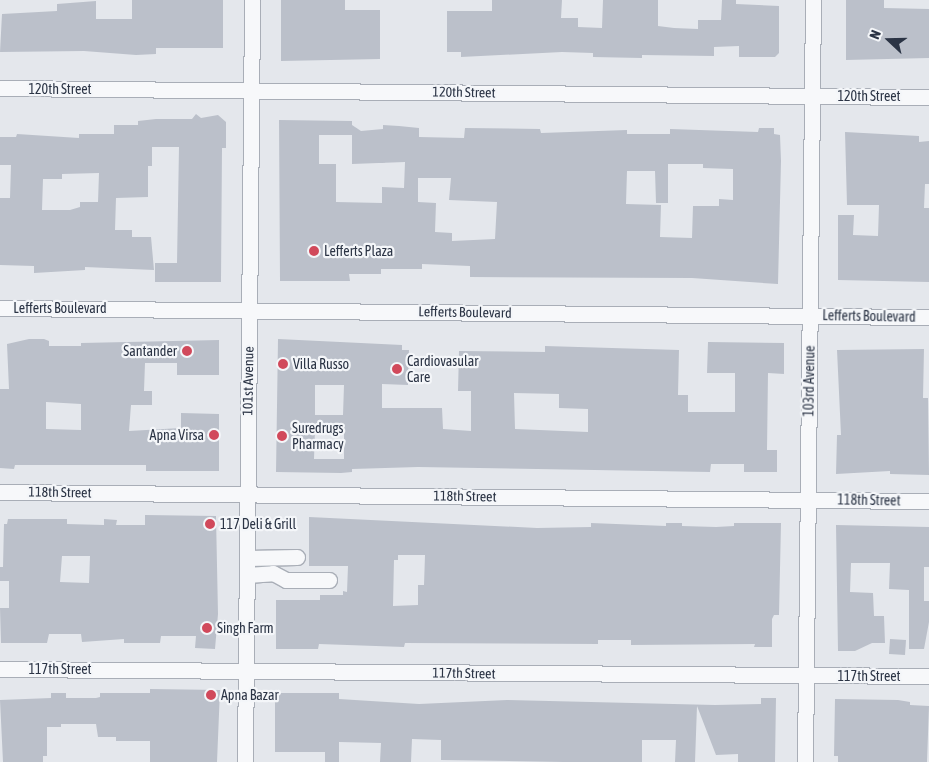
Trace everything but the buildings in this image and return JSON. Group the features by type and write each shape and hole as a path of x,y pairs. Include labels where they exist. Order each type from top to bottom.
{"street":[{"name":"101st Avenue","path":"245,762 252,0"},
{"name":"103rd Avenue","path":"805,762 813,0"},
{"name":"120th Street","path":"0,88 929,96"},
{"name":"Lefferts Boulevard","path":"0,308 929,317"},
{"name":"118th Street","path":"0,492 929,501"},
{"path":"247,558 296,557"},
{"path":"246,575 273,573 286,580 329,580"},
{"name":"117th Street","path":"0,669 929,676"}],"place":[{"name":"Lefferts Plaza","path":"314,251"},
{"name":"Santander","path":"187,351"},
{"name":"Villa Russo","path":"283,364"},
{"name":"Cardiovasular Care","path":"397,369"},
{"name":"Apna Virsa","path":"214,435"},
{"name":"Suredrugs Pharmacy","path":"282,436"},
{"name":"117 Deli & Grill","path":"210,524"},
{"name":"Singh Farm","path":"207,628"},
{"name":"Apna Bazar","path":"211,695"}]}
